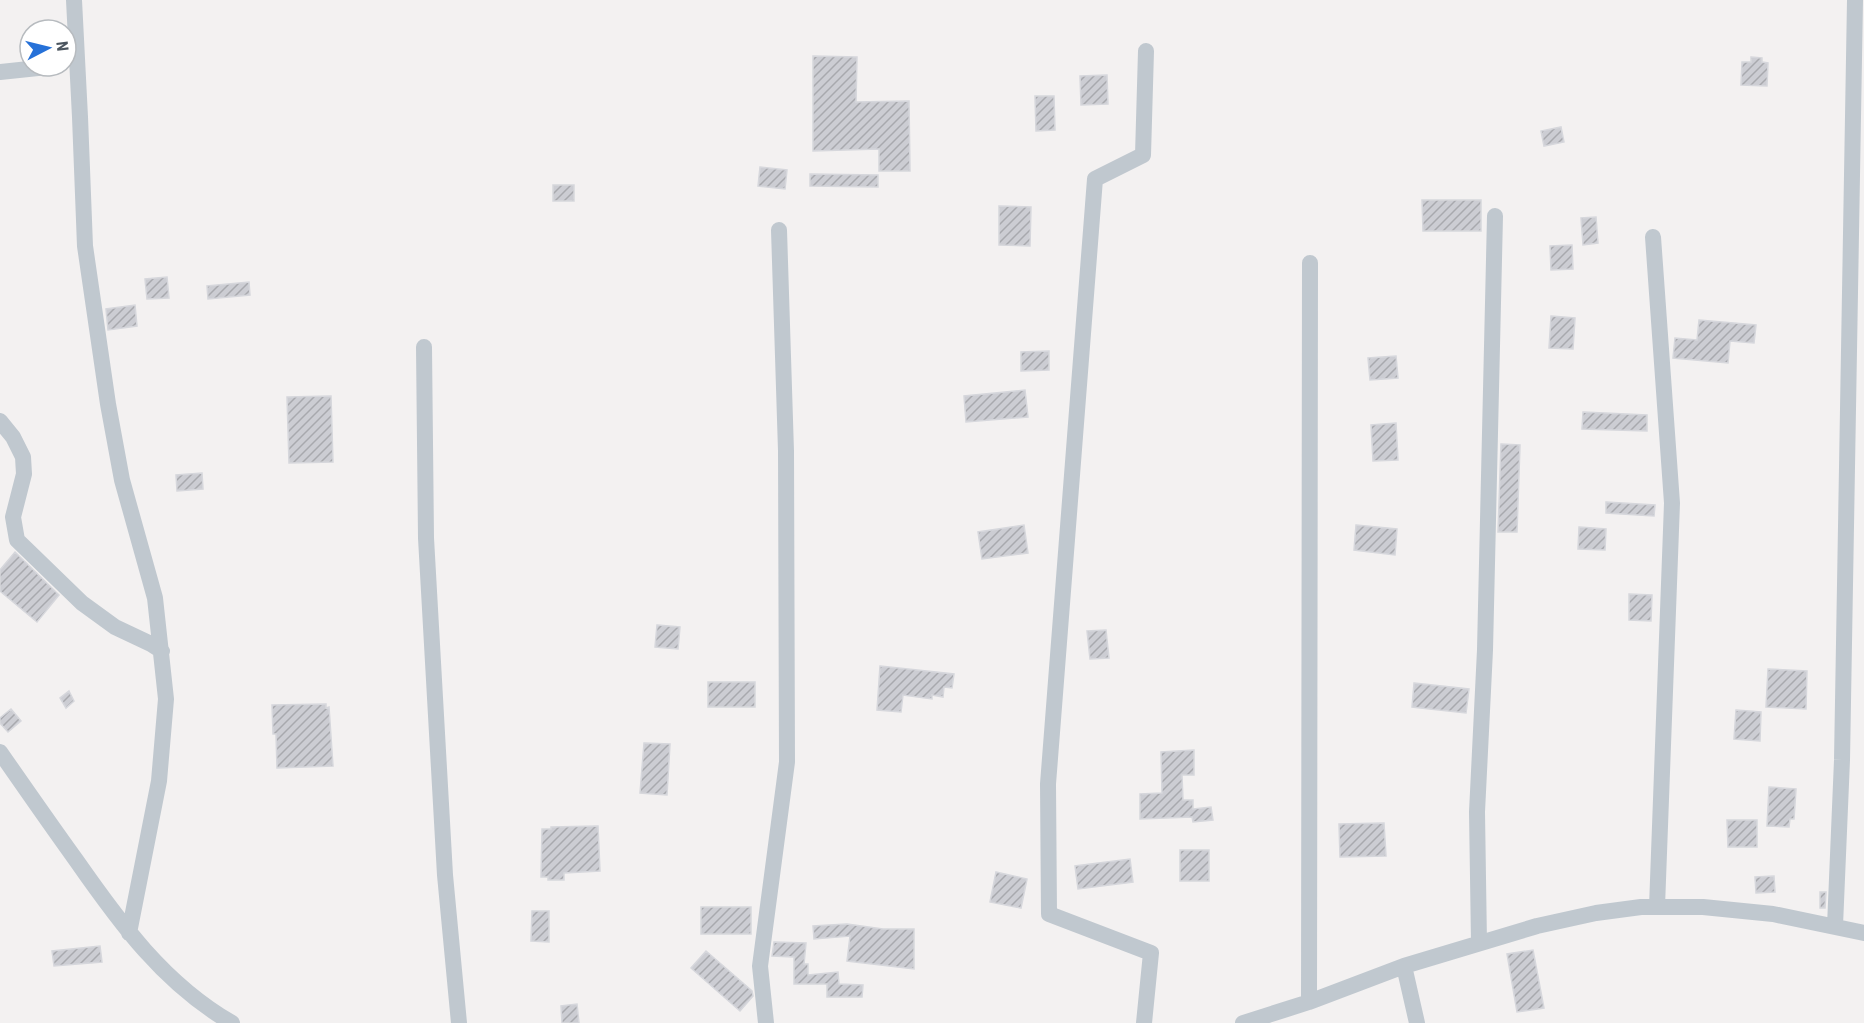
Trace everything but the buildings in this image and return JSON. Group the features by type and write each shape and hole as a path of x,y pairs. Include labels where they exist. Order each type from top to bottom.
{"street":[{"path":"73,18 74,0"},
{"path":"1835,926 1842,760 1855,0"},
{"path":"1144,1023 1151,953 1049,914 1048,784 1095,179 1143,155 1146,51"},
{"path":"0,72 18,70"},
{"path":"72,78 85,246 108,404 122,480 155,598 166,699 159,781 129,933"},
{"path":"1479,944 1477,812 1485,650 1495,216"},
{"path":"765,1023 760,966 787,762 786,451 779,230"},
{"path":"1653,237 1672,503 1657,907"},
{"path":"1309,1002 1310,263"},
{"path":"424,347 426,538 445,875 459,1023"},
{"path":"0,421 13,437 23,458 24,474 13,517 17,540 82,603 115,627 162,651"},
{"path":"0,752 129,933 158,966 195,997 232,1023"},
{"path":"1243,1023 1309,1002 1404,966 1537,926 1596,913 1657,907 1703,907 1773,914 1864,933"},
{"path":"1404,966 1417,1023"}]}
